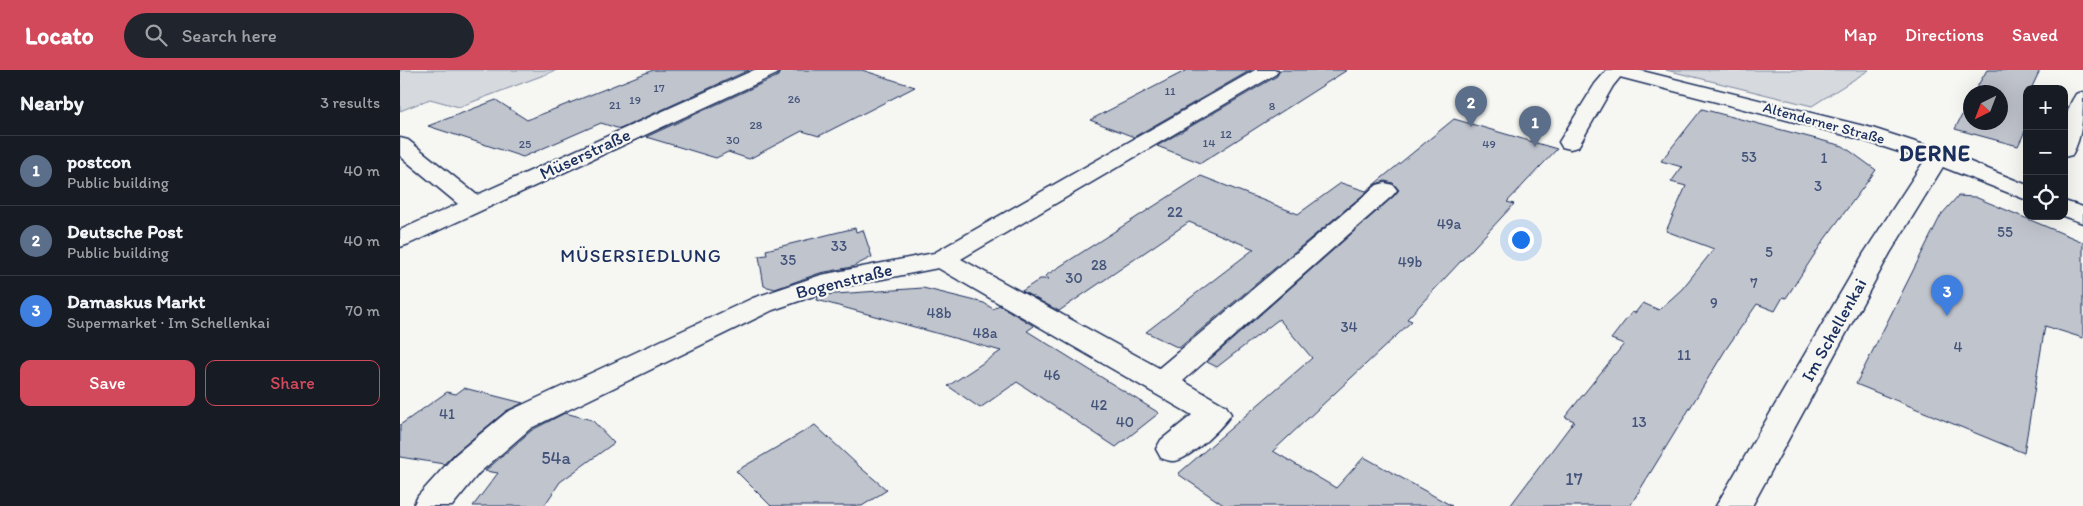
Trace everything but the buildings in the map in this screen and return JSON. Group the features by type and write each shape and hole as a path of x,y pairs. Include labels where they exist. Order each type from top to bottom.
{"street":[{"name":"Müserstraße","path":"400,239 770,70"},
{"name":"Bogenstraße","path":"431,506 467,464 519,420 763,304 831,281 942,259 1269,70"},
{"path":"1570,142 1604,84 1616,70"},
{"name":"Altenderner Straße","path":"1616,70 1822,122 1938,157 2023,191"},
{"path":"2073,139 2083,98"},
{"path":"400,145 474,205"},
{"name":"Im Schellenkai","path":"1734,506 1877,252 1938,157"},
{"path":"1160,384 1385,190"},
{"path":"2068,210 2083,216"},
{"path":"942,259 1215,414 1173,449"}],"shaded area":[{"path":"400,70 557,70 459,107 430,99 400,111"},
{"path":"1666,70 1869,70 1812,106"}],"place":[{"name":"Deutsche Post","path":"1471,127"},
{"name":"postcon","path":"1535,147"},
{"name":"Damaskus Markt","path":"1947,316"}],"district":[{"name":"DERNE","path":"1935,153"},
{"name":"MÜSERSIEDLUNG","path":"641,255"}]}
